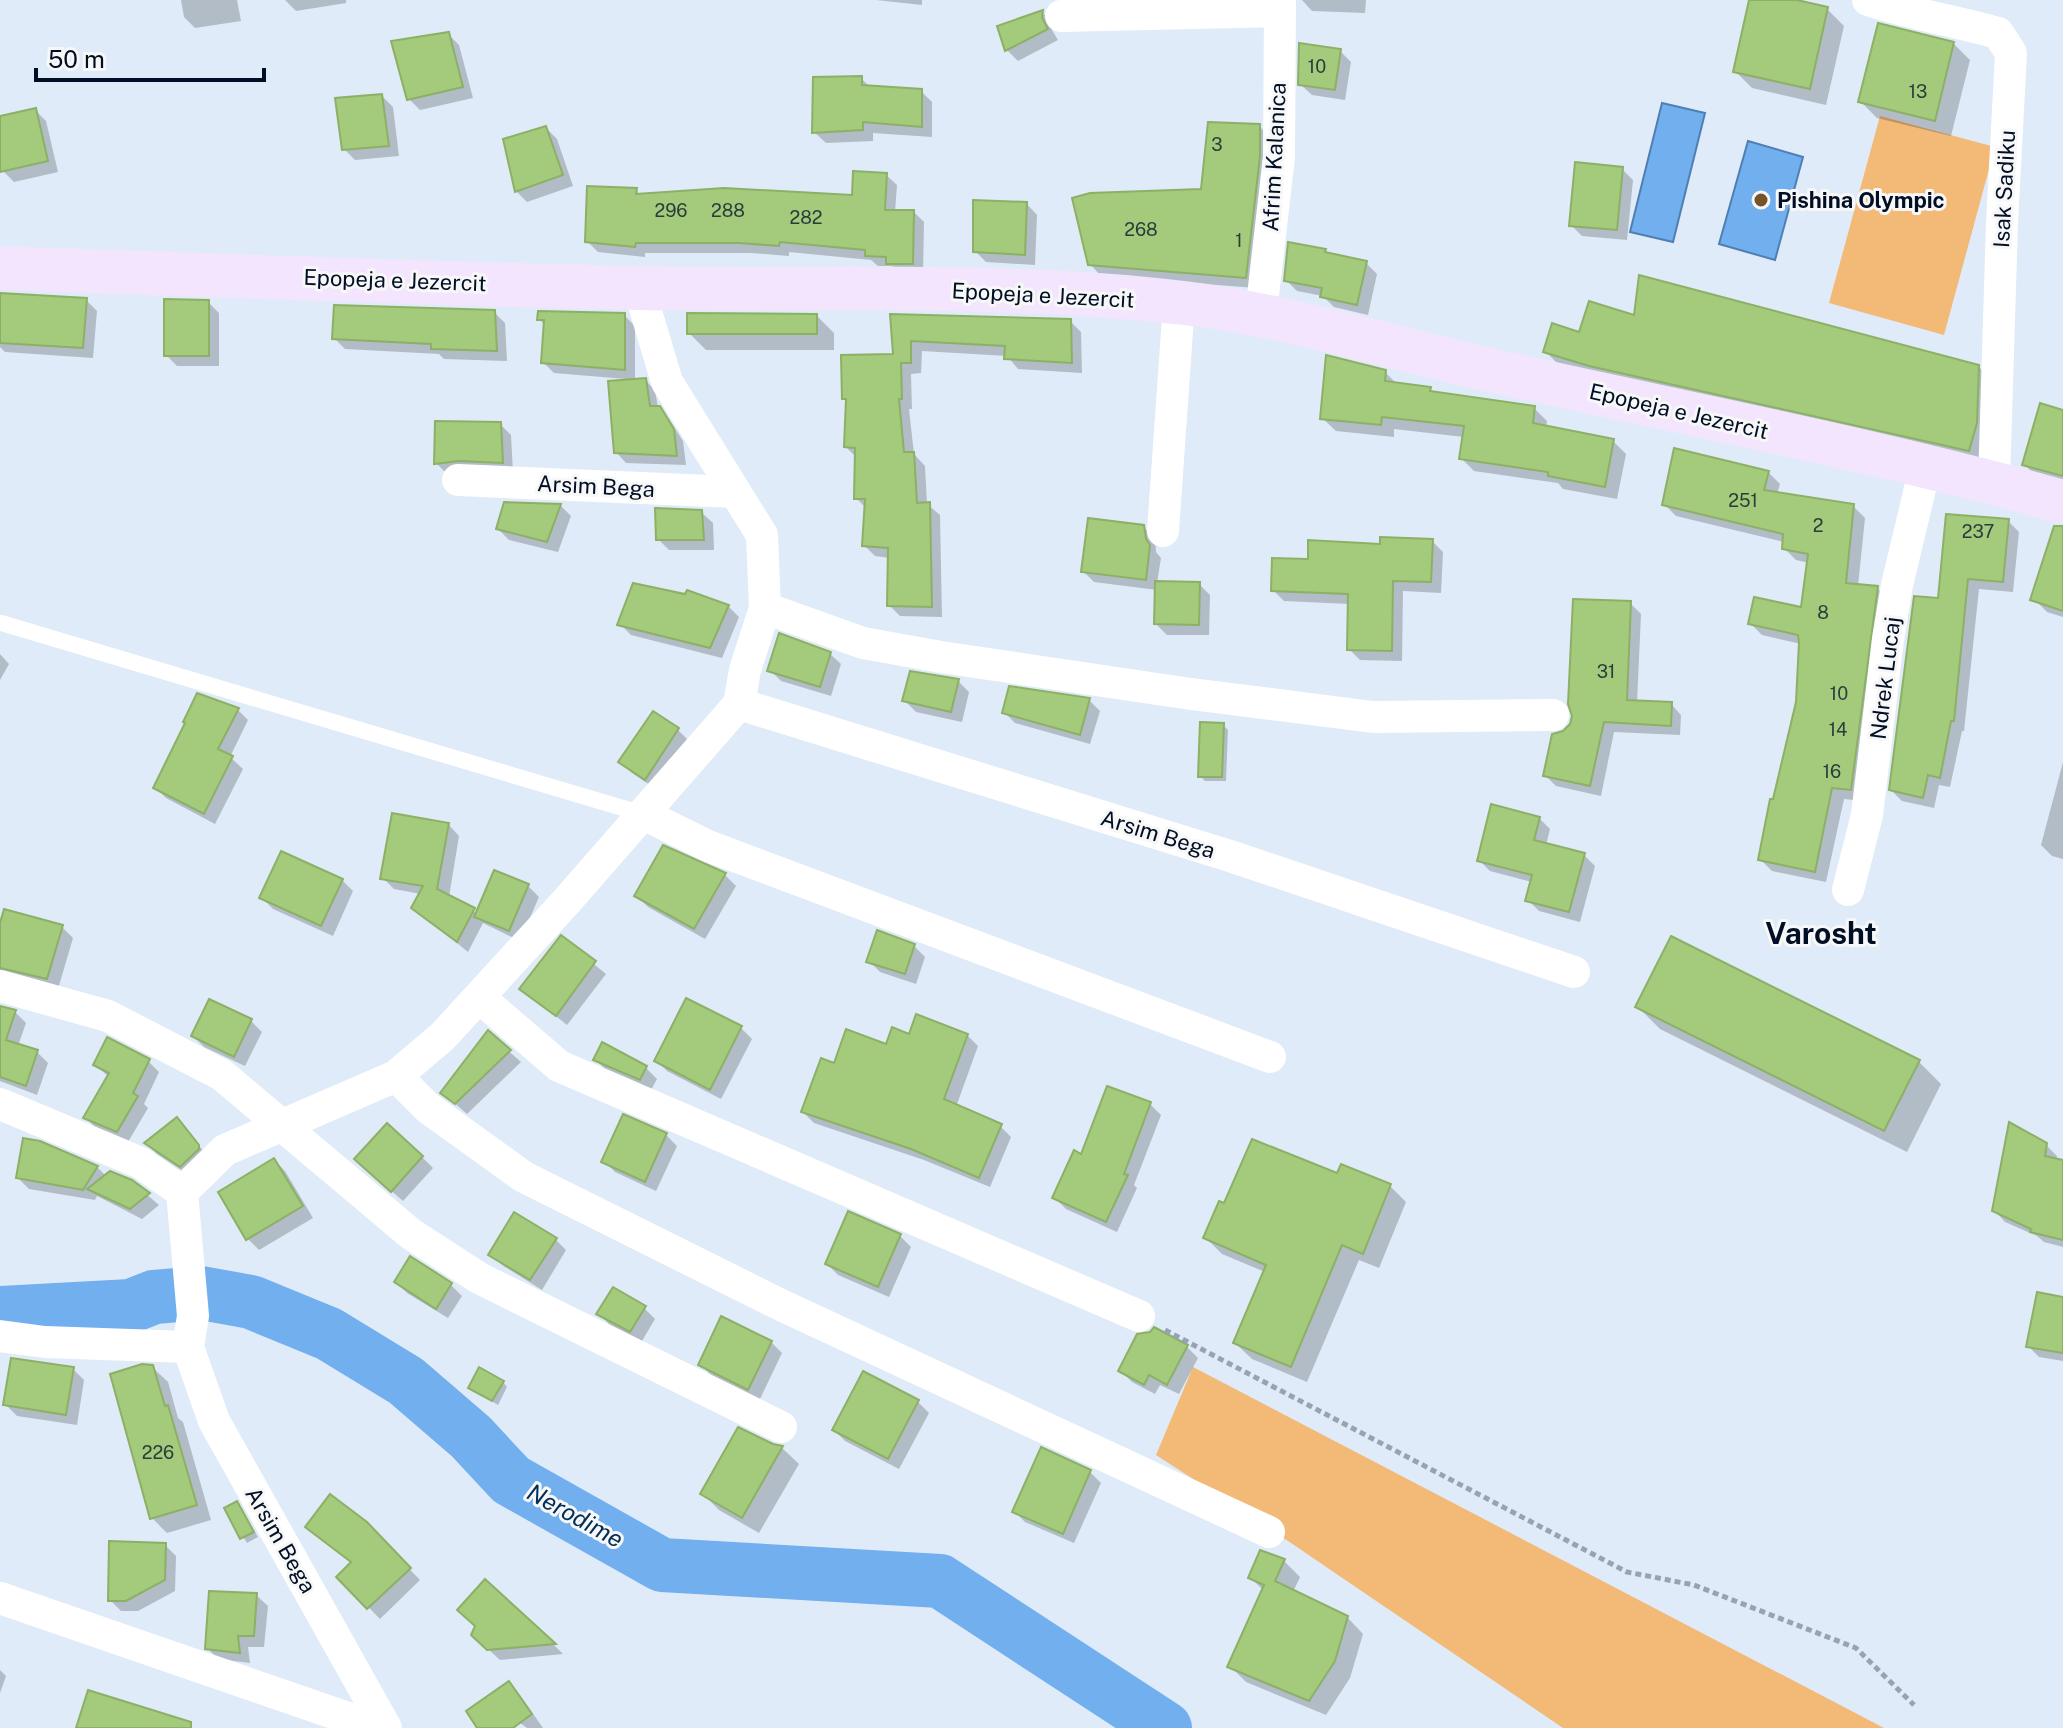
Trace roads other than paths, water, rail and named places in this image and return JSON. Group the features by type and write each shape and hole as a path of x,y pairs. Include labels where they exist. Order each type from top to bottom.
{"main road":[{"name":"Epopeja e Jezercit","path":"0,268 639,288 969,291 1179,303 1261,313 1481,368 1665,406 1994,482 2063,502"}],"street":[{"name":"Isak Sadiku","path":"1868,0 1905,12 1998,33 2011,53 1994,482"},
{"path":"1061,16 1280,5"},
{"name":"Afrim Kalanica","path":"1261,313 1279,157 1280,5"},
{"path":"0,1104 141,1163 182,1192 225,1150 396,1076 443,1036 565,903 739,704 745,670 765,608 762,535 667,382 639,288"},
{"path":"1163,531 1179,303"},
{"name":"Ndrek Lucaj","path":"1848,890 1867,815 1897,585 1925,468"},
{"name":"Arsim Bega","path":"458,480 734,492"},
{"path":"765,608 863,643 1191,694 1373,717 1553,715"},
{"name":"Arsim Bega","path":"739,704 1230,856 1574,972"},
{"path":"643,814 708,846 1270,1057"},
{"path":"0,986 108,1016 222,1075 411,1234 479,1278 781,1427"},
{"path":"480,998 559,1066 1139,1316"},
{"path":"396,1076 428,1108 524,1177 781,1305 1269,1532"},
{"name":"Arsim Bega","path":"182,1192 191,1331 214,1421 386,1728"},
{"path":"0,1336 45,1342 191,1331"},
{"path":"0,1598 377,1728"}],"lane":[{"path":"1,623 643,814"}],"water":[{"path":"1662,103 1705,113 1673,242 1630,232"},
{"name":"Pishina Olympic","path":"1748,141 1803,157 1775,260 1719,244"}],"waterway":[{"name":"Nerodime","path":"0,1313 131,1306 154,1297 201,1293 251,1302 329,1334 406,1381 471,1437 511,1480 662,1565 940,1581 1165,1728"}],"place":[{"name":"Pishina Olympic","path":"1761,200"}],"district":[{"name":"Varosht","path":"1821,934"}]}
